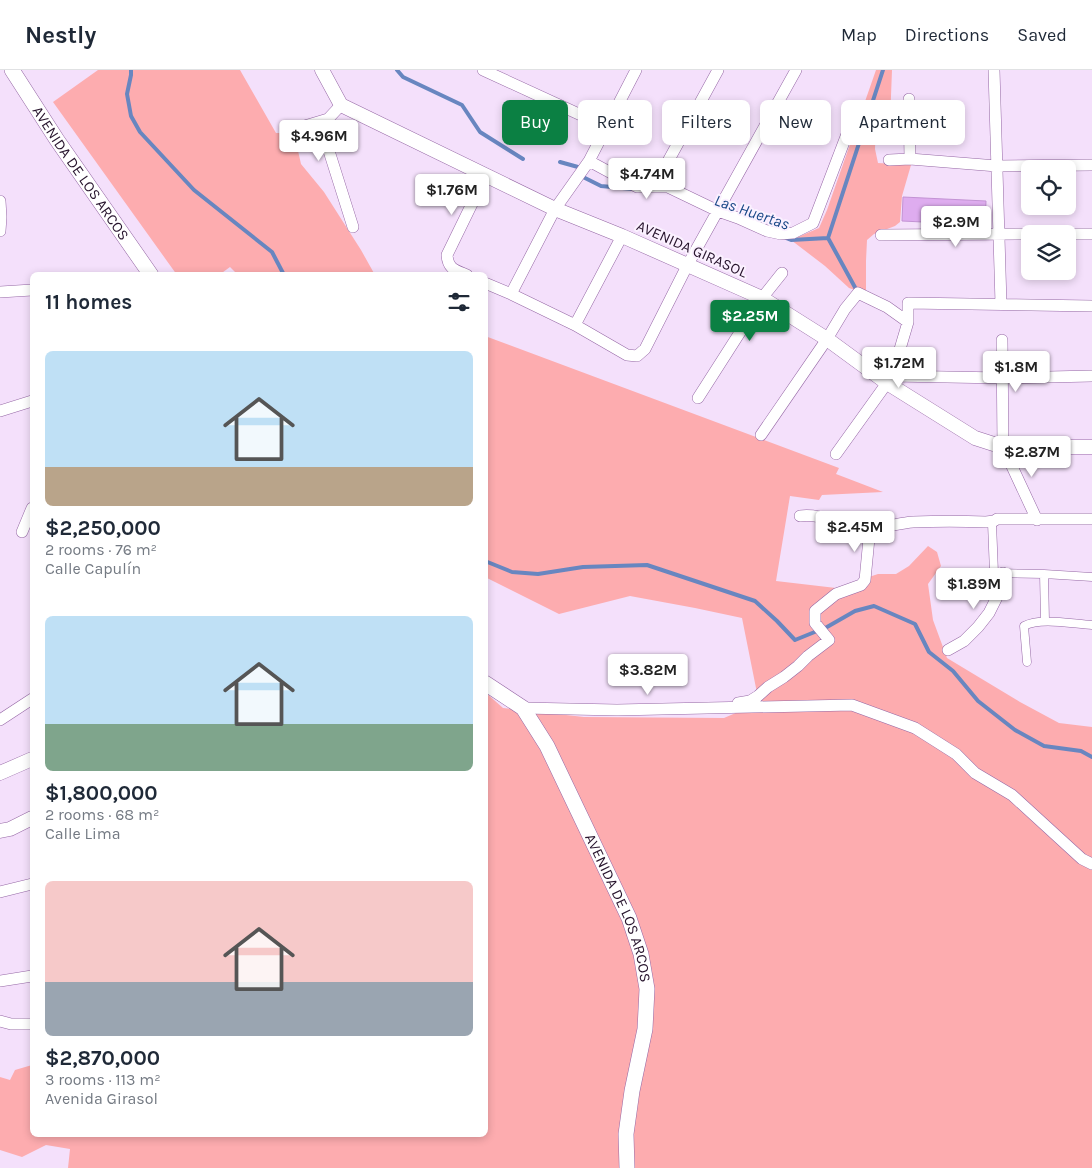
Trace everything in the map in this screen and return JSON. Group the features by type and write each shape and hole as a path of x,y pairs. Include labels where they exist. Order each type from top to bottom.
{"main road":[{"name":"AVENIDA DE LOS ARCOS","path":"12,70 57,140 149,272"},
{"name":"AVENIDA DE LOS ARCOS","path":"488,685 523,708 547,746 629,918 641,954 647,989 645,1029 632,1091 626,1134 627,1168"}],"street":[{"path":"298,128 328,119 341,105 322,70"},
{"path":"483,70 578,114"},
{"path":"621,100 636,70"},
{"path":"654,187 718,70"},
{"path":"488,284 575,325 627,355 637,356 645,349 687,266 796,70"},
{"path":"994,70 1001,304"},
{"path":"909,99 910,160"},
{"name":"AVENIDA GIRASOL","path":"341,105 555,209 622,236 762,298 889,379 975,438 1003,447 1092,447"},
{"path":"328,119 329,151 353,227"},
{"path":"511,294 555,209 588,164 598,145"},
{"path":"588,164 637,187 668,187 716,215 738,218 767,231 780,234 793,233 813,223 843,145"},
{"path":"889,160 997,166 1092,165"},
{"path":"460,272 452,269 448,263 447,255 486,175"},
{"path":"0,201 2,216 0,230"},
{"path":"881,235 1021,234"},
{"path":"1076,234 1092,234"},
{"path":"575,325 622,236"},
{"path":"698,398 762,298 782,273"},
{"path":"0,292 30,290"},
{"path":"761,435 827,339 845,308 858,292 887,307 908,322"},
{"path":"836,454 889,379 908,322 908,303 1092,306"},
{"path":"1002,340 1003,447 1037,520"},
{"path":"889,379 1092,376"},
{"path":"0,411 30,402"},
{"path":"22,532 30,513"},
{"path":"800,516 817,516 870,528 911,522 986,522 997,519 1092,519"},
{"path":"948,650 964,641 978,627 1001,589 992,523 994,521"},
{"path":"717,708 750,701 796,668 829,640 815,624 815,611 836,594 860,585 866,580 870,528"},
{"path":"998,573 1092,577"},
{"path":"1044,574 1045,621"},
{"path":"1027,662 1024,626 1030,622 1045,621 1092,625"},
{"path":"0,720 30,700"},
{"path":"523,708 617,710 852,705 915,728 956,754 975,773 1012,795 1082,859 1092,864"},
{"path":"0,773 30,760"},
{"path":"0,831 10,830 30,819"},
{"path":"0,892 30,884"},
{"path":"0,981 30,976"},
{"path":"0,1021 11,1024 30,1024"}],"shaded area":[{"path":"98,70 240,70 276,133 294,133 301,164 324,192 373,272 235,272 230,267 223,272 175,272 53,102"},
{"path":"876,70 892,70 891,100 866,100"},
{"path":"850,145 875,145 878,163 911,165 902,196 900,222 895,226 874,234 867,240 866,294 849,288 825,266 791,240 819,228"},
{"path":"488,337 839,468 836,474 883,492 822,495 819,500 790,496 776,581 836,588 878,574 896,574 909,566 928,546 937,552 941,566 928,584 933,620 947,658 1059,723 1092,727 1092,1168 68,1168 70,1149 46,1145 22,1157 0,1150 0,1077 10,1080 15,1070 30,1066 30,1137 488,1137 488,695 503,708 584,717 724,718 759,703 742,618 630,596 559,614 488,578"}],"building":[{"path":"903,197 986,201 985,225 902,221"}],"waterway":[{"path":"131,70 127,94 131,116 140,132 194,190 272,252 282,272"},
{"name":"Las Huertas","path":"397,70 403,77 462,105 480,132 523,159"},
{"name":"Las Huertas","path":"857,291 828,238 883,70"},
{"name":"Las Huertas","path":"560,162 578,167 583,177 601,186 633,189"},
{"name":"Las Huertas","path":"786,238 791,240 828,238"},
{"path":"488,562 512,572 538,574 583,567 647,565 755,601 795,640 827,627 855,611 874,606 915,624 929,652 953,671 978,701 1015,730 1044,746 1081,751 1092,757"}]}
